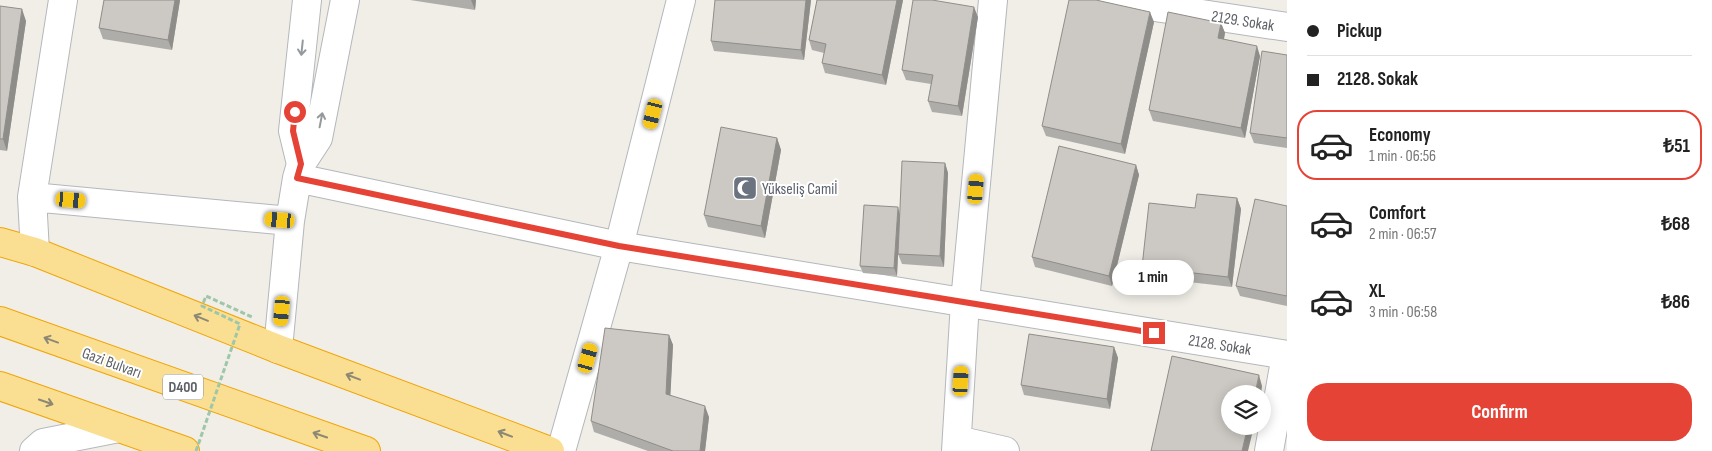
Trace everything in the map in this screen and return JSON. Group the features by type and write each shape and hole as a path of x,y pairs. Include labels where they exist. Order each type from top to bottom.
{"highway":[{"path":"0,242 35,252 278,349 550,451"},
{"name":"Gazi Bulvarı","path":"0,321 366,451"},
{"path":"0,386 185,451"}],"street":[{"path":"35,252 32,197 63,0"},
{"path":"278,349 290,221 299,171 293,131 307,0"},
{"path":"299,171 318,138 345,0"},
{"path":"561,451 619,246 681,0"},
{"path":"993,0 965,302 957,446 1006,451"},
{"name":"2129. Sokak","path":"1109,0 1271,17"},
{"name":"2128. Sokak","path":"299,171 619,246 1287,355"},
{"path":"32,197 290,221"},
{"path":"1269,451 1287,355"},
{"path":"34,451 43,443 119,428"}],"path":[{"path":"196,451 240,324 202,306 206,296 252,316"}],"building":[{"path":"104,0 175,0 168,40 99,28"},
{"path":"715,0 806,0 801,50 711,41"},
{"path":"817,0 897,0 882,75 822,63 826,44 809,40"},
{"path":"913,0 932,0 974,7 958,106 928,101 933,75 902,70"},
{"path":"1069,0 1096,0 1150,12 1121,144 1042,126"},
{"path":"0,6 22,9 3,139 0,139"},
{"path":"1168,12 1221,23 1218,38 1257,46 1241,128 1149,110"},
{"path":"1262,51 1287,55 1287,138 1250,133"},
{"name":"Yükseliş Camiİ","path":"721,127 777,138 761,226 704,215"},
{"path":"1059,146 1136,165 1109,276 1032,257"},
{"path":"902,161 945,163 940,256 898,254"},
{"path":"1197,194 1237,198 1228,277 1142,267 1149,203 1195,208"},
{"path":"1255,199 1287,206 1287,296 1236,286"},
{"path":"864,205 898,207 894,268 860,266"},
{"path":"605,328 669,335 666,394 705,406 700,451 673,451 591,421"},
{"path":"1029,334 1114,347 1107,399 1021,385"},
{"path":"1172,356 1259,375 1257,385 1221,385 1221,435 1246,435 1242,451 1151,451"}],"place":[{"name":"Yükseliş Camiİ","path":"745,188"}],"route":[{"path":"295,112 293,131 301,164 297,178 619,246 1154,333"}]}
